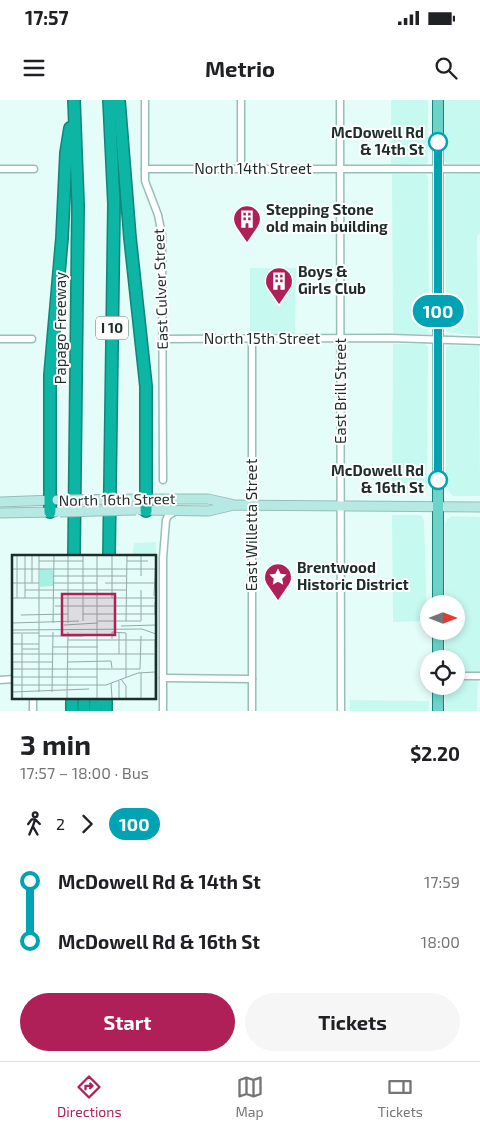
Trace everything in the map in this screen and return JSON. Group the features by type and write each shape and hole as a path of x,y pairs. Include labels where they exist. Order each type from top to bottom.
{"highway":[{"name":"I 10","path":"109,100 114,204 109,555"},
{"path":"119,100 130,238 146,386 141,510"},
{"path":"54,506 50,367 62,238 66,153 74,101"},
{"name":"Papago Freeway","path":"74,101 78,205 75,555"},
{"path":"72,698 72,711"},
{"path":"84,698 84,711"},
{"path":"95,711 96,698"},
{"path":"106,698 106,711"}],"main road":[{"path":"438,100 438,595"},
{"name":"North 16th Street","path":"0,514 54,506 141,498 208,499 234,505 480,506"},
{"name":"North 16th Street","path":"0,502 176,511 208,511 234,505"},
{"path":"438,695 438,711"}],"street":[{"name":"East Culver Street","path":"145,100 145,181 162,227 163,480"},
{"path":"241,100 241,169"},
{"name":"East Brill Street","path":"340,100 341,711"},
{"path":"0,169 34,169"},
{"name":"North 14th Street","path":"145,169 480,169"},
{"name":"North 15th Street","path":"163,339 341,338 438,339 480,342"},
{"path":"0,339 32,339"},
{"name":"East Willetta Street","path":"252,339 252,711"},
{"path":"163,711 163,558 168,516 176,511"},
{"path":"465,676 480,676"},
{"path":"163,678 252,679"},
{"path":"33,698 33,711"}],"shaded area":[{"path":"391,100 428,100 428,162 426,164 391,165"},
{"path":"444,100 480,100 480,164 448,164 444,161"},
{"path":"480,173 480,233 477,236 478,336 446,332 445,177 447,174"},
{"path":"392,174 426,174 428,179 429,330 425,334 393,334"},
{"path":"250,268 296,268 295,334 250,335"},
{"path":"393,344 425,344 428,347 427,489 423,494 392,496"},
{"path":"450,345 479,346 480,496 453,496 446,488 446,348"},
{"path":"392,515 419,515 424,520 426,595 420,595 420,621 393,622"},
{"path":"452,516 480,517 480,672 478,672 477,711 445,711 445,695 465,695 465,650 445,650 445,640 465,640 465,595 445,595 445,524 447,519"},
{"path":"156,542 156,555 133,555 134,543"},
{"path":"350,700 429,701 429,711 350,711"}],"bus line":[{"name":"100","path":"438,142 438,480"}],"place":[{"name":"McDowell Rd & 14th St","path":"438,142"},
{"name":"Stepping Stone old main building","path":"247,243"},
{"name":"Boys & Girls Club","path":"279,305"},
{"name":"McDowell Rd & 16th St","path":"438,480"},
{"name":"Brentwood Historic District","path":"278,601"}]}
